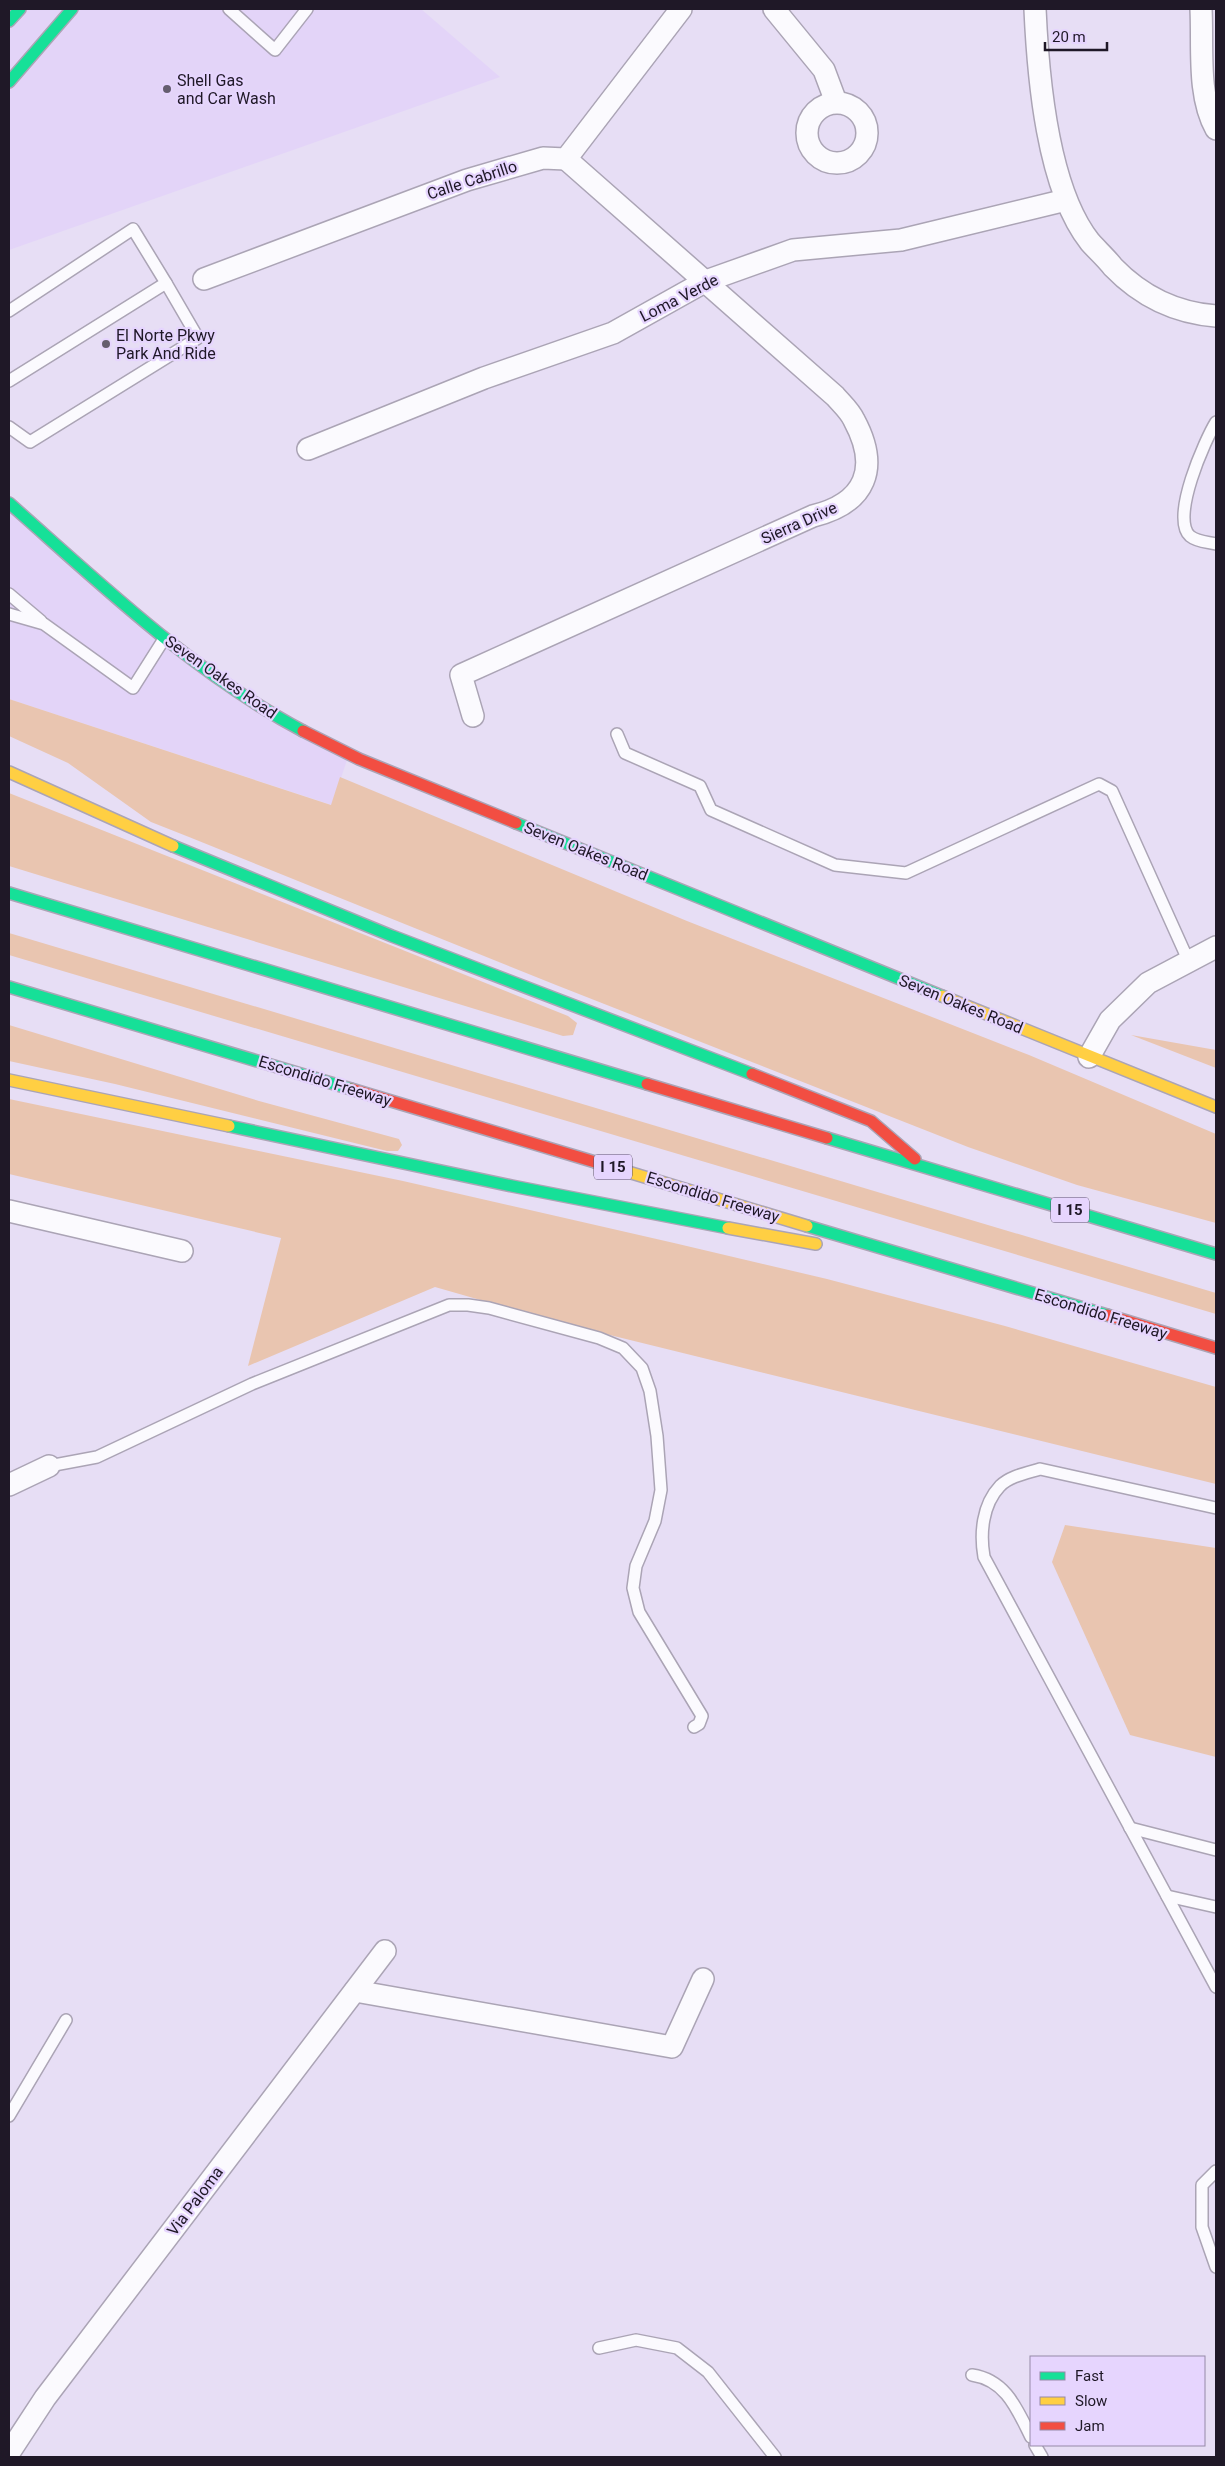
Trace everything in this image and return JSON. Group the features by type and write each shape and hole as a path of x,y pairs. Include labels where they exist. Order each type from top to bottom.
{"main road":[{"path":"9,21 20,9"},
{"path":"9,82 72,9"},
{"name":"Seven Oakes Road","path":"9,503 164,639 225,684 287,722 359,759 1216,1107"},
{"path":"9,772 169,844 392,936 677,1044 870,1121 924,1166"},
{"name":"I 15","path":"9,894 1216,1254"},
{"name":"Escondido Freeway","path":"9,987 1216,1348"},
{"path":"9,1080 502,1186 687,1222 935,1264"}],"street":[{"path":"566,159 681,9"},
{"path":"774,9 824,70 836,102"},
{"path":"1035,9 1038,66 1056,170 1066,200 1089,241 1128,283 1169,307 1201,315 1216,316"},
{"path":"1201,9 1204,89 1210,118 1216,129"},
{"name":"Calle Cabrillo","path":"204,279 467,180 543,158 566,159"},
{"name":"Sierra Drive","path":"473,716 461,676 813,516 833,511 857,494 864,482 866,453 854,419 835,396 566,159"},
{"name":"Loma Verde","path":"308,449 484,378 613,332 706,281 793,250 901,240 1066,200"},
{"path":"1089,1056 1110,1020 1148,984 1216,947"},
{"path":"9,1211 182,1251"},
{"path":"9,1485 49,1466"},
{"name":"Via Paloma","path":"9,2453 45,2398 385,1951"},
{"path":"355,1991 672,2047 703,1979"}],"lane":[{"path":"229,9 275,50 306,9"},
{"path":"9,311 133,229 198,338 30,442 9,427"},
{"path":"9,381 166,283"},
{"path":"1216,422 1204,441 1193,472 1186,504 1185,524 1190,536 1216,544"},
{"path":"9,594 44,624 133,688 164,639"},
{"path":"9,614 44,624"},
{"path":"616,734 625,753 700,786 711,810 835,865 871,869 906,872 1099,784 1112,791 1189,962"},
{"path":"49,1466 97,1457 252,1384 450,1305 468,1304 489,1308 599,1338 623,1348 642,1368 650,1391 657,1436 661,1490 654,1521 636,1566 633,1588 639,1612 702,1716 699,1724 694,1727"},
{"path":"1216,1508 1040,1469 1017,1476 1000,1486 987,1508 981,1536 984,1557 1216,1987"},
{"path":"1130,1828 1216,1850"},
{"path":"1167,1896 1216,1907"},
{"path":"9,2116 66,2020"},
{"path":"1216,2172 1202,2185 1202,2227 1216,2267"},
{"path":"599,2348 636,2340 677,2348 708,2372 775,2457"},
{"path":"972,2375 985,2377 999,2385 1010,2397 1030,2435"},
{"path":"1036,2446 1042,2457"}],"shaded area":[{"path":"9,9 421,9 500,77 9,250"},
{"path":"9,503 164,639 349,754 332,805 9,699"},
{"path":"9,699 331,805 340,777 687,921 1029,1055 1216,1134 1216,1223 1077,1185 968,1147 556,985 151,822 68,763 9,736"},
{"path":"9,793 568,1016 577,1023 573,1035 563,1036 9,866"},
{"path":"9,933 1216,1293 1216,1314 9,955"},
{"path":"9,1025 259,1101 399,1139 402,1145 398,1151 387,1151 115,1084 9,1061"},
{"path":"1131,1035 1216,1050 1216,1068"},
{"path":"9,1099 403,1181 827,1279 1005,1326 1216,1387 1216,1484 561,1323 435,1287 248,1366 281,1238 9,1174"},
{"path":"1065,1525 1216,1548 1216,1757 1130,1735 1052,1562"}],"traffic: fast":[{"path":"9,21 20,9"},
{"path":"9,82 72,9"},
{"path":"9,503 114,596 186,655 262,708 303,731"},
{"path":"516,823 942,996"},
{"path":"173,846 392,936 752,1074"},
{"path":"9,893 647,1084"},
{"path":"9,987 351,1089"},
{"path":"229,1126 512,1186 728,1228"},
{"path":"827,1138 1216,1254"},
{"path":"807,1226 1107,1315"}],"traffic: slow":[{"path":"9,772 173,846"},
{"path":"942,996 1216,1107"},
{"path":"9,1080 229,1126"},
{"path":"595,1162 807,1226"},
{"path":"728,1228 816,1244"}],"traffic: jam":[{"path":"303,731 359,759 516,823"},
{"path":"752,1074 871,1121 915,1159"},
{"path":"647,1084 827,1138"},
{"path":"351,1089 595,1162"},
{"path":"1107,1315 1216,1348"}],"place":[{"name":"Shell Gas and Car Wash","path":"167,89"},
{"name":"El Norte Pkwy Park And Ride","path":"106,344"}]}
